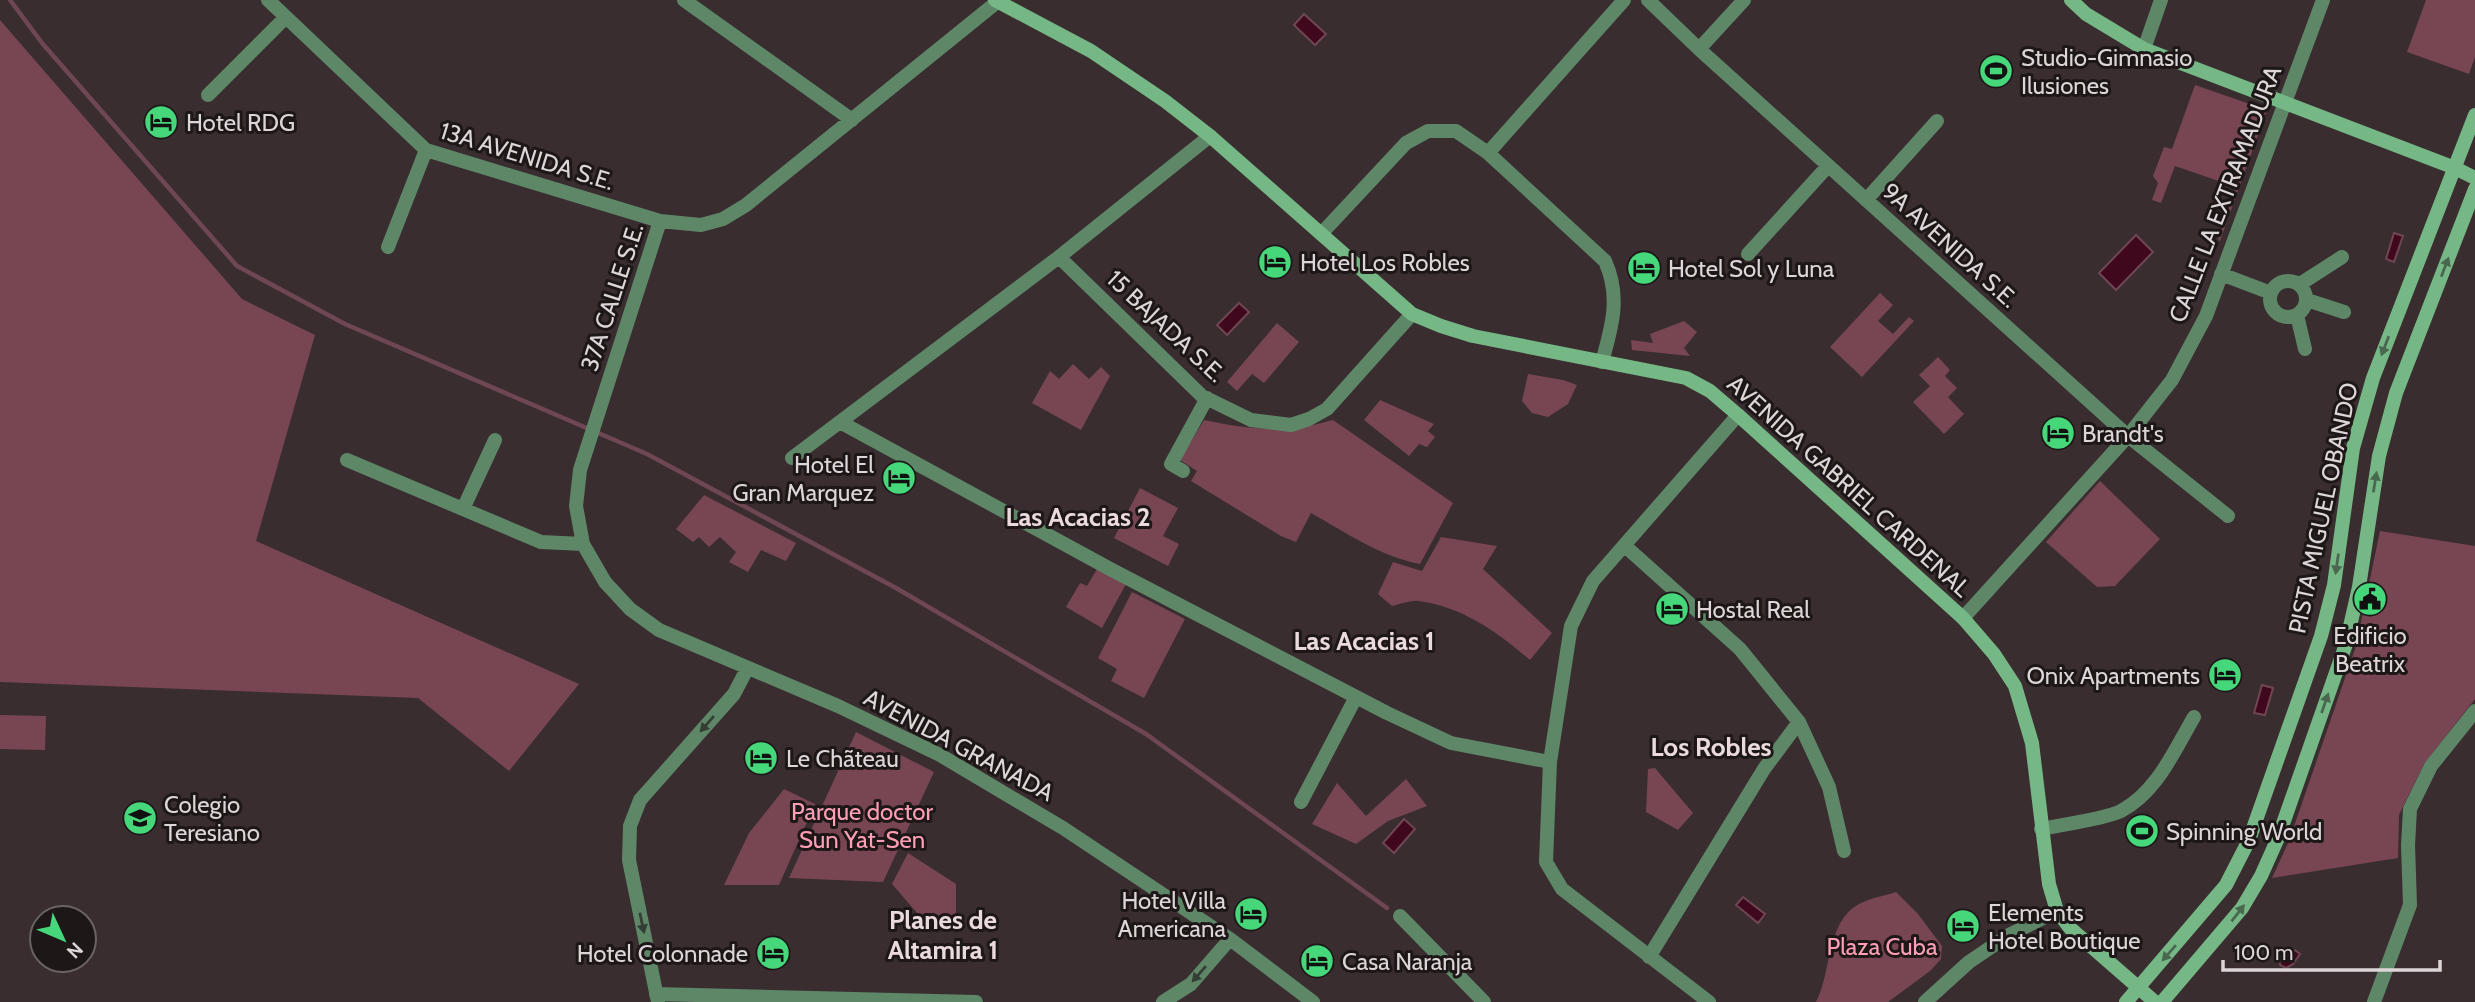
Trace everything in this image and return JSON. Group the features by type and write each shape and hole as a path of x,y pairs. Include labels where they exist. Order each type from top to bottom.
{"street":[{"name":"13A AVENIDA S.E.","path":"268,0 426,150 660,221"},
{"path":"684,0 852,120"},
{"path":"1488,153 1624,0"},
{"name":"9A AVENIDA S.E.","path":"1648,0 2128,436 2228,516"},
{"path":"1699,49 1744,0"},
{"path":"2071,0 2086,14 2144,49 2475,178"},
{"path":"2144,49 2161,0"},
{"name":"CALLE LA EXTRAMADURA","path":"1963,618 2128,436 2172,380 2206,316 2323,0"},
{"name":"37A CALLE S.E.","path":"583,544 576,506 580,470 660,221 701,225 723,219 746,205 996,1"},
{"name":"AVENIDA GABRIEL CARDENAL","path":"996,1 1091,51 1165,101 1209,136 1412,314 1441,327 1473,336 1686,378 1710,391 1738,415 1963,618 1994,654 2015,687 2032,743 2040,829 2049,884 2057,911 2070,928 2155,1002"},
{"path":"208,95 286,17"},
{"name":"PISTA MIGUEL OBANDO","path":"2126,1002 2226,885 2249,840 2321,636 2334,585 2353,448 2372,378 2475,115"},
{"path":"1866,200 1937,121"},
{"path":"1321,234 1406,143 1428,131 1456,131 1488,153 1605,261 1612,276 1614,319 1602,362"},
{"path":"792,458 1059,257 1209,136"},
{"path":"388,247 426,150"},
{"path":"1748,254 1828,166"},
{"name":"PISTA MIGUEL OBANDO","path":"2162,1002 2242,908 2261,876 2278,838 2346,644 2379,456 2396,393 2475,189"},
{"name":"15 BAJADA S.E.","path":"1059,257 1202,396 1251,421 1292,425 1327,409 1412,314"},
{"path":"2300,284 2342,257"},
{"path":"2221,274 2271,293"},
{"path":"2283,281 2300,284 2307,300 2302,311 2297,315 2279,315 2271,305 2274,288 2283,281"},
{"path":"2307,300 2344,312"},
{"path":"2297,315 2305,349"},
{"path":"1183,471 1171,464 1207,398"},
{"path":"1709,1002 1562,889 1546,862 1550,762 1571,626 1593,581 1738,415"},
{"path":"840,422 1112,570 1356,697 1451,743 1550,762"},
{"path":"463,509 495,440"},
{"path":"347,460 541,542 583,544"},
{"name":"AVENIDA GRANADA","path":"583,544 605,582 630,610 659,630 838,706 940,755 1063,828 1230,939 1313,1002"},
{"path":"1625,546 1740,649 1798,722 1829,787 1844,851"},
{"path":"747,669 734,694 640,800 630,826 629,860 657,998 976,1002"},
{"path":"1301,802 1356,697"},
{"path":"2374,1002 2410,905 2410,809 2431,766 2475,711"},
{"path":"2040,829 2120,812 2144,794 2158,779 2194,717"},
{"path":"1649,957 1764,769 1798,722"},
{"path":"1925,1002 1969,962 2009,935 2057,911"},
{"path":"1400,916 1484,1002"},
{"path":"1163,1002 1191,984 1230,939"}],"green space":[{"path":"2426,0 2475,0 2475,57 2469,74 2407,52"},
{"path":"0,20 242,299 315,335 256,541 579,684 509,771 418,698 0,682"},
{"path":"2195,85 2267,110 2220,241 2218,240 2236,187 2175,166 2161,203 2152,200 2158,183 2153,176 2164,147 2172,149"},
{"path":"1880,293 1893,305 1878,321 1893,334 1909,317 1914,321 1862,377 1830,347"},
{"path":"1684,321 1697,332 1684,348 1690,356 1632,350 1631,340 1653,343 1650,334"},
{"path":"1277,323 1299,342 1264,383 1252,374 1237,391 1227,382"},
{"path":"1938,357 1950,370 1945,376 1957,388 1948,397 1964,414 1944,434 1913,402 1930,386 1919,375"},
{"path":"1073,364 1089,379 1101,367 1110,376 1081,430 1032,403 1050,371 1059,379"},
{"path":"1528,374 1577,385 1568,404 1548,417 1532,413 1522,401"},
{"path":"1380,400 1434,424 1428,431 1435,437 1427,447 1419,444 1409,456 1364,420"},
{"path":"1204,420 1269,429 1301,427 1333,420 1453,503 1420,564 1377,550 1311,513 1296,542 1281,536 1191,481 1197,471 1180,460"},
{"path":"2100,481 2160,539 2115,586 2097,587 2046,542"},
{"path":"1140,488 1178,508 1163,536 1179,544 1168,566 1114,538"},
{"path":"704,495 796,543 786,561 761,550 748,572 729,562 736,552 720,537 709,547 699,537 693,542 676,529"},
{"path":"2380,531 2475,546 2475,699 2424,764 2399,815 2398,858 2272,878 2289,841 2356,646"},
{"path":"1441,537 1497,546 1483,569 1552,633 1530,660 1479,622 1465,615 1419,601 1392,606 1378,594 1393,562 1422,571"},
{"path":"1097,569 1126,584 1102,628 1066,607 1080,583 1087,586"},
{"path":"1132,592 1185,619 1144,698 1111,681 1117,669 1098,658"},
{"path":"0,715 46,716 45,750 0,749"},
{"name":"Parque doctor Sun Yat-Sen","path":"856,732 934,772 883,882 789,878"},
{"path":"1655,768 1693,813 1678,830 1646,812 1648,769"},
{"path":"1406,779 1427,806 1388,821 1356,844 1312,824 1337,783 1366,816"},
{"path":"784,789 815,804 779,885 724,885 749,833"},
{"path":"908,853 956,884 956,926 930,928 892,884"},
{"name":"Plaza Cuba","path":"1896,892 1918,914 1942,946 1941,959 1930,971 1888,1002 1816,1002 1835,935 1848,912 1859,904"}],"shaded area":[{"path":"1304,14 1326,34 1315,45 1294,25"},
{"path":"2394,233 2403,236 2394,262 2386,259"},
{"path":"2136,235 2153,252 2116,290 2099,273"},
{"path":"1239,303 1249,312 1227,335 1217,325"},
{"path":"2262,685 2273,688 2265,715 2254,713"},
{"path":"1404,819 1415,829 1394,853 1383,843"},
{"path":"1743,897 1765,914 1758,923 1736,905"},
{"path":"2295,950 2300,954 2293,964 2286,968 2280,965 2280,956 2288,957"}],"waterway":[{"path":"10,0 42,43 237,266 345,324 647,454 896,588 1146,734 1387,908"}],"place":[{"name":"Studio-Gimnasio Ilusiones","path":"1996,71"},
{"name":"Hotel RDG","path":"161,122"},
{"name":"Hotel Los Robles","path":"1275,262"},
{"name":"Hotel Sol y Luna","path":"1644,268"},
{"name":"Brandt's","path":"2058,433"},
{"name":"Hotel El Gran Marquez","path":"899,478"},
{"name":"Edificio Beatrix","path":"2370,599"},
{"name":"Hostal Real","path":"1672,609"},
{"name":"Onix Apartments","path":"2225,675"},
{"name":"Le Chãteau","path":"761,758"},
{"name":"Colegio Teresiano","path":"140,818"},
{"name":"Spinning World","path":"2142,831"},
{"name":"Hotel Villa Americana","path":"1251,914"},
{"name":"Elements Hotel Boutique","path":"1963,926"},
{"name":"Hotel Colonnade","path":"773,953"},
{"name":"Casa Naranja","path":"1317,961"}],"district":[{"name":"Las Acacias 2","path":"1078,517"},
{"name":"Las Acacias 1","path":"1364,641"},
{"name":"Los Robles","path":"1711,747"},
{"name":"Planes de Altamira 1","path":"943,934"}]}
